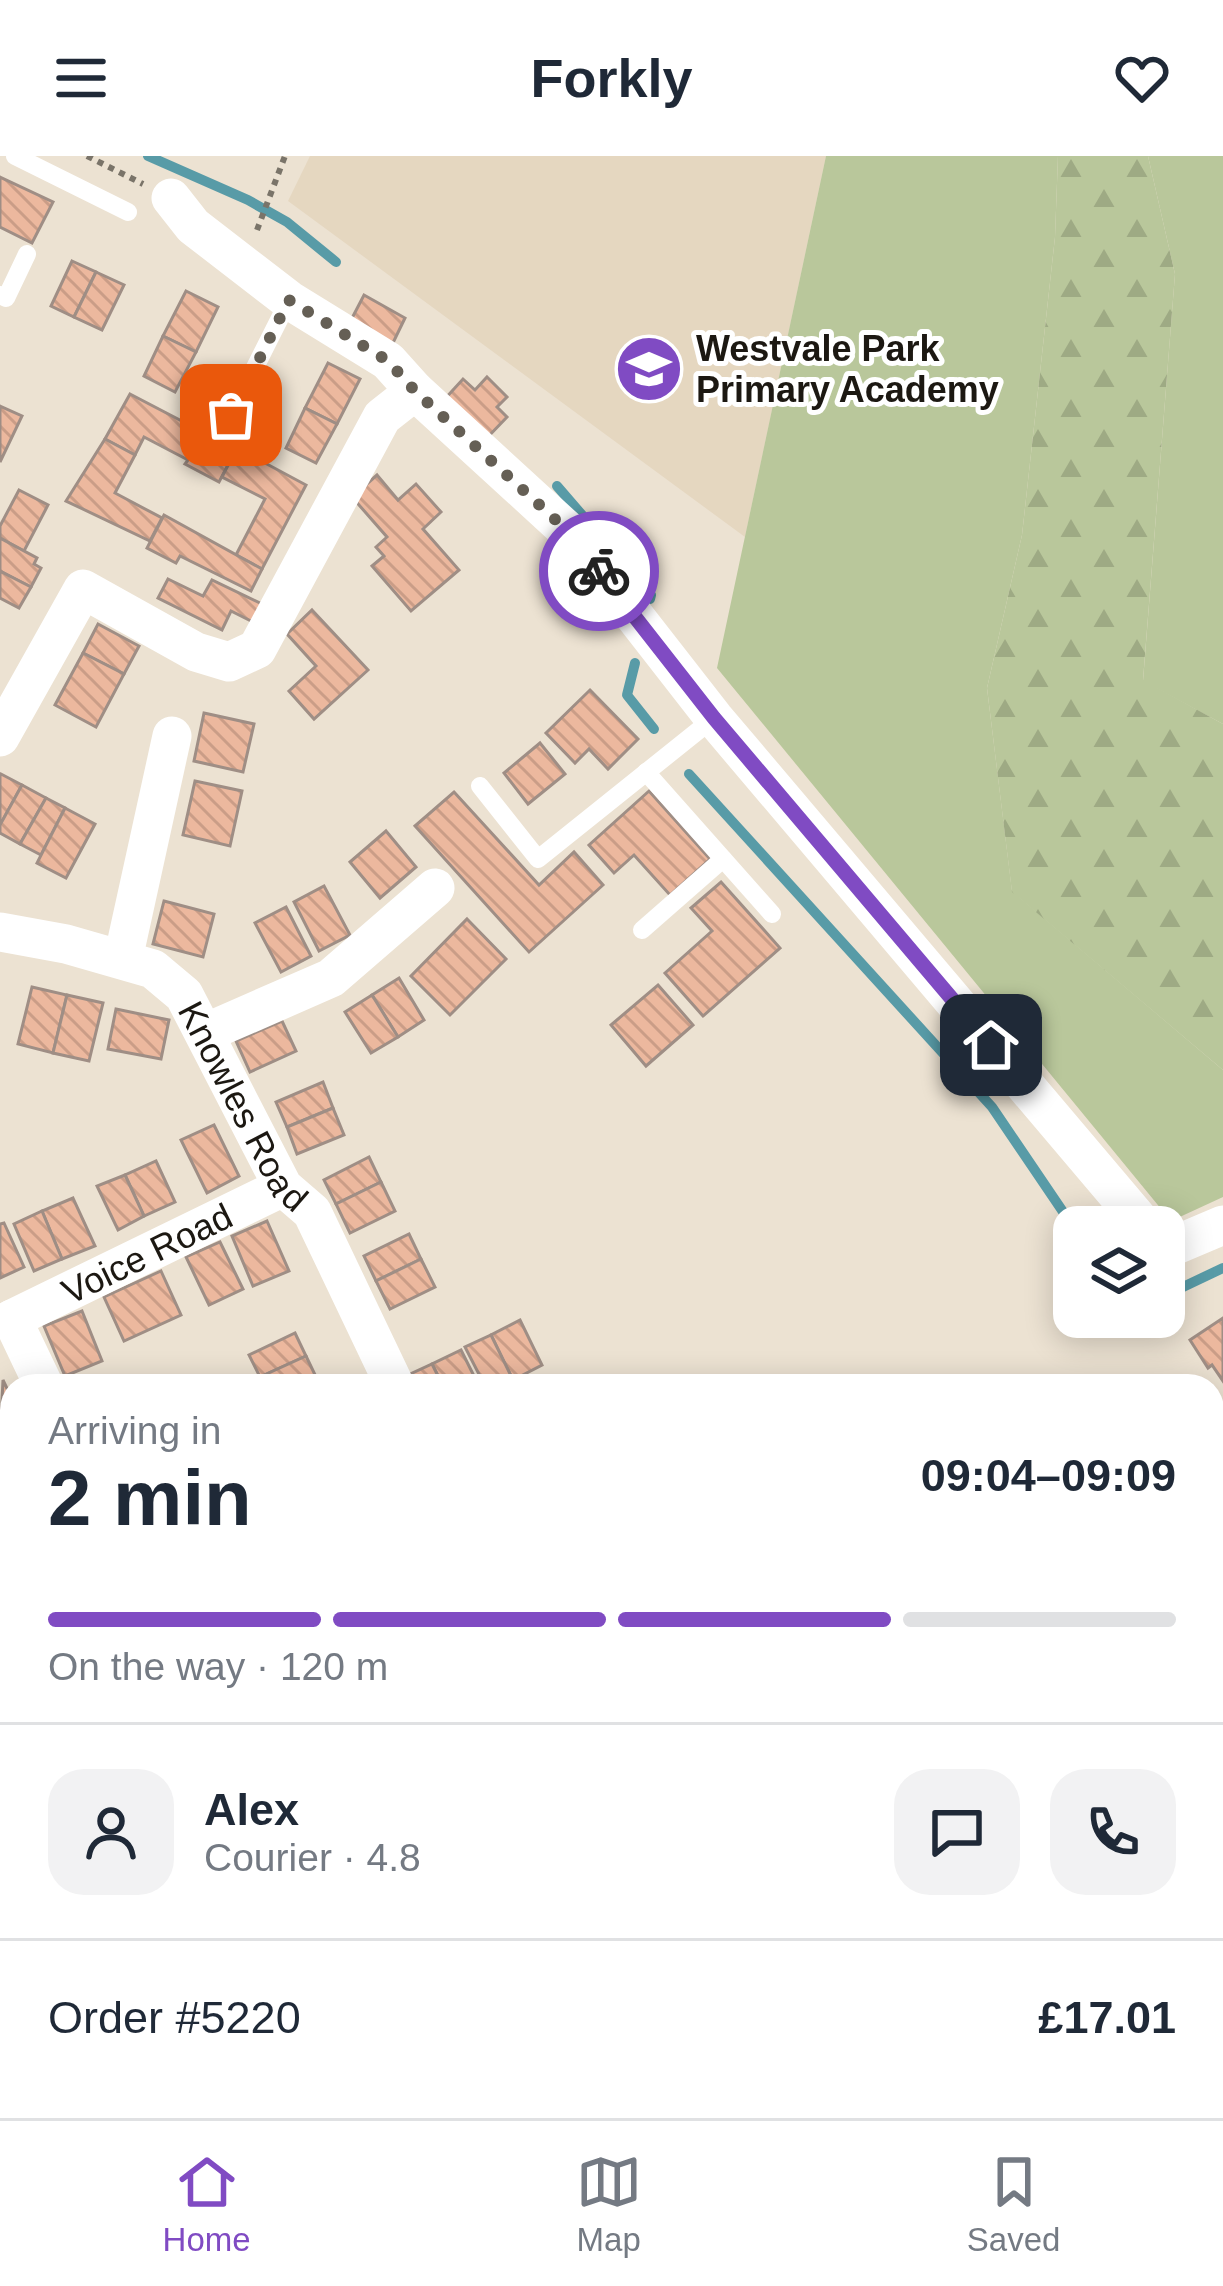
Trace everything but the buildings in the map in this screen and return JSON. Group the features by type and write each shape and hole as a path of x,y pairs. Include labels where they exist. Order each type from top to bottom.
{"street":[{"path":"171,198 193,226 289,300 388,361 569,532 714,718 1127,1206"},
{"path":"0,736 83,589 196,652 229,662 256,649 382,417 415,391"},
{"path":"123,959 172,736"},
{"path":"205,1033 331,978 435,888"},
{"name":"Knowles Road","path":"0,932 153,969 184,995 283,1187 312,1212 389,1374"},
{"name":"Voice Road","path":"6,1317 283,1187"},
{"path":"1185,1241 1223,1226"},
{"path":"6,1317 37,1374"}],"lane":[{"path":"15,156 128,212"},
{"path":"0,295 6,298 27,254"},
{"path":"231,415 289,300"},
{"path":"480,786 538,859 714,718"},
{"path":"646,772 772,914"},
{"path":"642,930 723,859"}],"path":[{"path":"87,156 171,198"},
{"path":"260,224 285,156"}],"shaded area":[{"name":"Westvale Park Primary Academy","path":"310,156 826,156 745,537 288,201"}],"green space":[{"path":"826,156 1058,156 1055,237 1022,535 987,688 1012,891 1223,1070 1223,1197 1185,1215 1185,1206 1159,1206 717,668"},
{"path":"1058,156 1148,156 1175,274 1143,680 1223,724 1223,1070 1012,892 987,688 1022,535 1055,237"},
{"path":"1148,156 1223,156 1223,724 1143,681 1175,274"}],"waterway":[{"path":"148,156 248,200 287,222 336,262"},
{"path":"557,486 650,599"},
{"path":"635,663 627,695 654,729"},
{"path":"689,774 992,1107 1059,1206"},
{"path":"1185,1286 1223,1268"}],"way so far":[{"path":"231,415 289,300 388,361 569,532 599,571"}],"place":[{"name":"Westvale Park Primary Academy","path":"649,369"}],"route":[{"path":"599,571 714,718 991,1045"}]}
